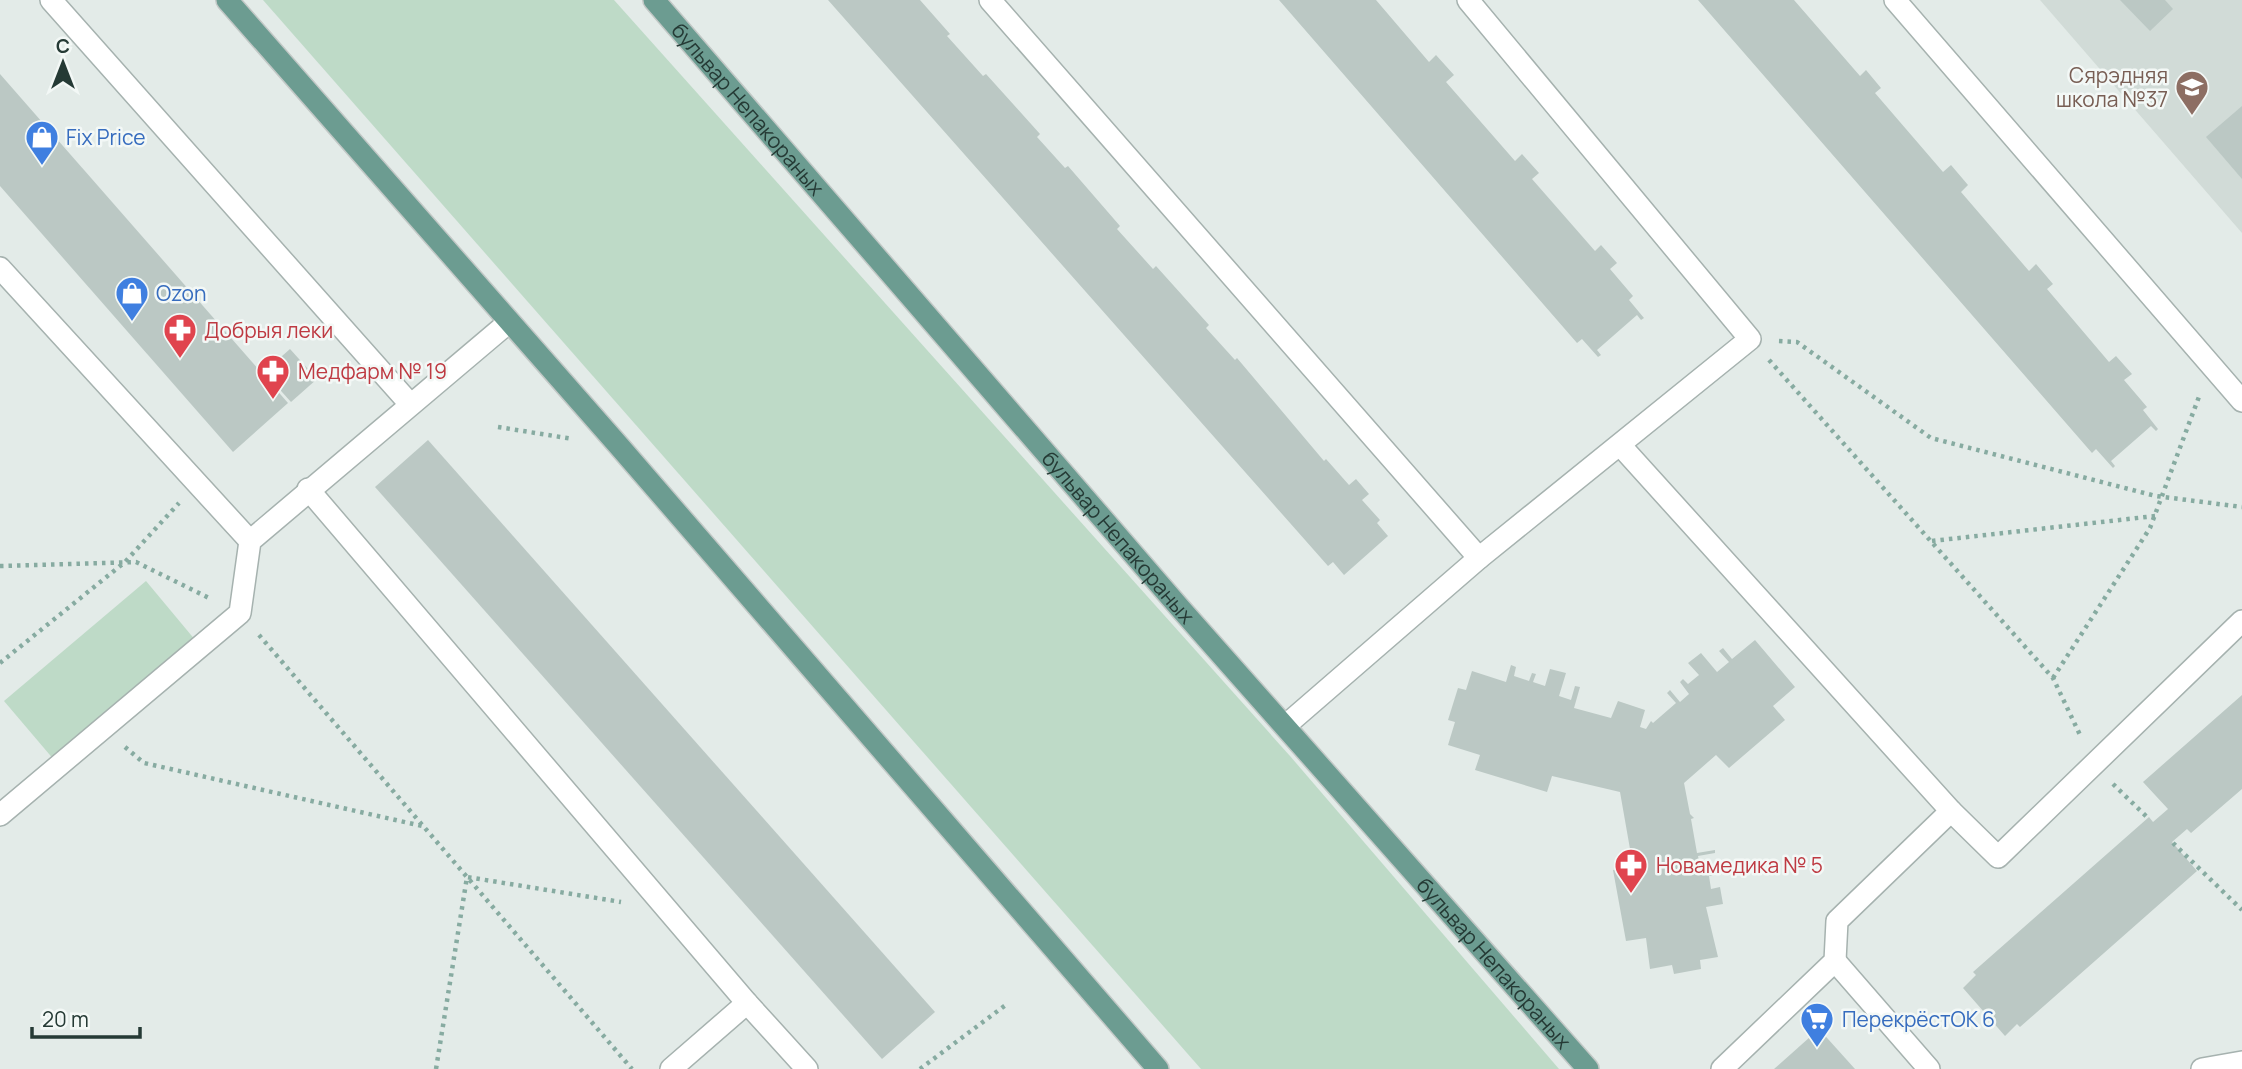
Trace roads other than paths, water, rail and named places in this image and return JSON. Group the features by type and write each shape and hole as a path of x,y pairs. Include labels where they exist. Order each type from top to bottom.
{"main road":[{"path":"227,0 619,446 1158,1069"},
{"name":"бульвар Непакораных","path":"654,0 1285,726 1588,1069"}],"lane":[{"path":"51,0 410,404"},
{"path":"990,0 1479,558"},
{"path":"1285,726 1479,558 1750,339 1468,0"},
{"path":"1895,0 2242,401"},
{"path":"0,268 250,541"},
{"path":"0,815 240,613 250,541 308,489 509,322"},
{"path":"1620,445 1951,811 1998,858 2242,621"},
{"path":"308,489 747,1003 807,1069"},
{"path":"1723,1069 1835,961 1837,921 1951,811"},
{"path":"1835,961 1929,1069"},
{"path":"671,1069 747,1003"},
{"path":"2202,1069 2242,1062"}],"place":[{"name":"Сярэдняя школа №37","path":"2192,117"},
{"name":"Fix Price","path":"42,167"},
{"name":"Ozon","path":"132,323"},
{"name":"Добрыя леки","path":"180,360"},
{"name":"Медфарм № 19","path":"273,401"},
{"name":"Новамедика № 5","path":"1631,895"},
{"name":"ПерекрёстОК 6","path":"1817,1049"}]}
